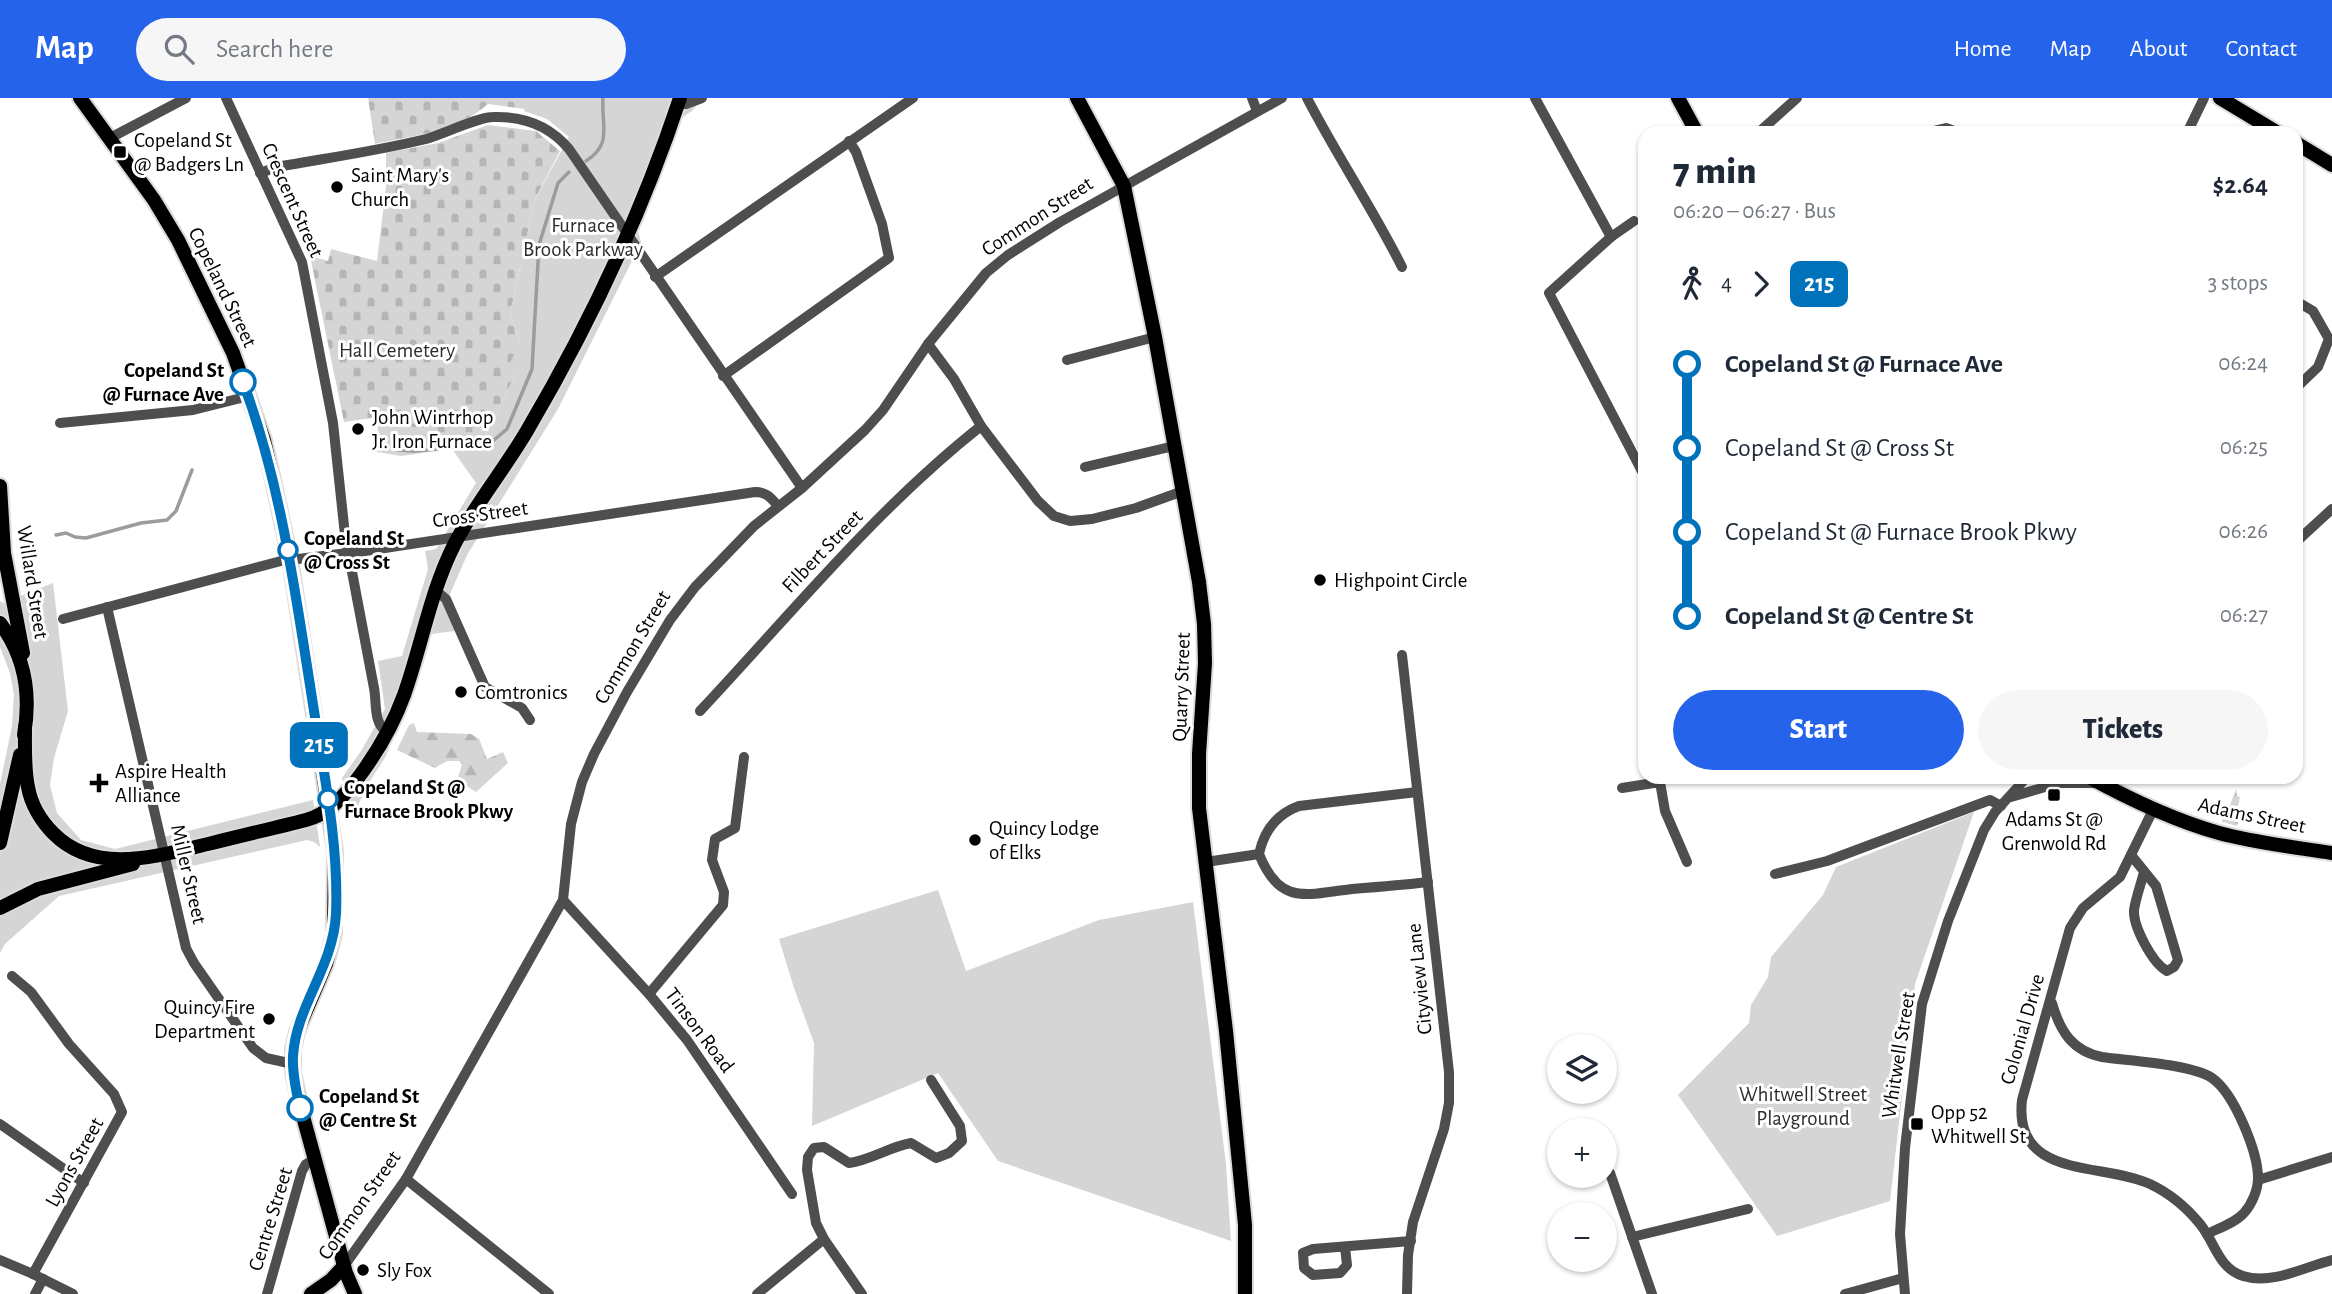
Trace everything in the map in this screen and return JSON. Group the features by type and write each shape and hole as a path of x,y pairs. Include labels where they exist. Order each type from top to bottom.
{"main road":[{"name":"Copeland Street","path":"80,98 154,200 178,240 233,353 264,440 290,559 335,851 334,934 326,964 300,1023 293,1064 298,1099 344,1266 355,1294"},
{"name":"Quarry Street","path":"1077,98 1124,186 1155,337 1204,624 1199,808 1245,1224 1245,1294"},
{"path":"1678,98 1693,126"},
{"path":"2220,98 2266,126"},
{"path":"0,624 17,652 26,685 27,778 30,796 46,825 63,842 90,856 109,859 139,858 306,820 329,810 360,774 386,732 405,692 435,589 458,537 544,401 626,235 679,101"},
{"path":"2303,147 2332,165"},
{"name":"Willard Street","path":"0,486 4,553 26,685"},
{"path":"0,843 26,727"},
{"name":"Adams Street","path":"2103,784 2153,810 2222,833 2332,853"},
{"path":"0,908 38,889 164,854"},
{"name":"Common Street","path":"310,1294 331,1280 344,1266"}],"street":[{"path":"110,138 186,98"},
{"name":"Crescent Street","path":"226,98 299,255 303,269 333,423 339,490 378,723 386,732"},
{"path":"679,101 686,104 702,98"},
{"path":"655,277 913,98"},
{"path":"1252,98 1257,111"},
{"name":"Common Street","path":"344,1266 407,1179 563,900 571,824 582,782 627,692 670,620 695,587 724,555 802,488 883,410 928,344 986,273 1008,255 1060,222 1282,98"},
{"path":"1307,98 1336,152 1380,222 1402,267"},
{"path":"1535,98 1611,237"},
{"path":"1766,126 1797,98"},
{"path":"2190,126 2204,98"},
{"path":"260,173 277,167 419,141 489,117 525,120 543,126 563,142 802,488"},
{"path":"723,376 889,257 882,224 856,152 849,141"},
{"path":"1634,221 1611,237 1549,293 1638,464"},
{"path":"2303,305 2312,311 2329,339 2318,367 2303,381"},
{"path":"1067,360 1155,337"},
{"path":"928,344 954,379 981,426 1038,501 1054,516 1070,521 1091,519 1136,508 1183,491"},
{"path":"60,423 193,410 249,396"},
{"name":"Filbert Street","path":"700,711 817,583 908,489 981,426"},
{"path":"1085,467 1174,446"},
{"name":"Cross Street","path":"63,619 290,559 349,553 755,492 763,492 778,506"},
{"path":"2303,536 2332,509"},
{"path":"435,589 446,599 485,687 522,708 530,720"},
{"name":"Miller Street","path":"107,607 190,958 253,1048 266,1058 293,1064"},
{"name":"Cityview Lane","path":"1402,655 1449,1072 1449,1102 1444,1129 1413,1222 1408,1255 1407,1294"},
{"path":"649,994 723,905 723,892 712,860 715,839 735,828 744,757"},
{"path":"1622,788 1640,784"},
{"path":"1660,784 1665,811 1687,862"},
{"path":"2005,802 2017,784"},
{"name":"Whitwell Street","path":"1905,1294 1900,1234 1905,1148 1922,1004 1948,921 1979,841 1990,820 2021,784"},
{"name":"Whitwell Street","path":"2005,802 2032,784"},
{"path":"1775,874 1827,861 1990,800 2005,802 2039,787 2054,784"},
{"path":"1417,792 1299,806 1286,811 1268,830 1259,855 1271,878 1281,888 1303,895 1428,882"},
{"name":"Colonial Drive","path":"2153,810 2120,877 2083,908 2074,920 2067,939 2022,1100 2022,1116 2031,1142 2043,1154 2064,1165 2129,1177 2150,1184 2173,1198 2197,1220 2217,1256 2230,1269 2243,1276 2273,1278 2332,1260"},
{"path":"1206,862 1259,855"},
{"path":"2130,855 2156,886 2178,960 2174,967 2167,971 2148,955 2134,913 2144,872"},
{"name":"Tinson Road","path":"563,900 687,1040 792,1194"},
{"name":"Lyons Street","path":"12,976 36,996 62,1034 122,1107 121,1116 38,1276 35,1294"},
{"path":"2051,1002 2063,1033 2086,1053 2195,1071 2221,1085 2232,1099 2241,1116 2258,1180 2253,1199 2244,1213 2207,1234"},
{"path":"862,1294 816,1223 807,1170 808,1157 814,1148 824,1147 849,1163 911,1143 936,1158 949,1153 962,1141 960,1126 931,1080"},
{"path":"0,1124 84,1183"},
{"path":"2258,1180 2332,1157"},
{"name":"Centre Street","path":"267,1294 302,1171 315,1159"},
{"path":"407,1179 548,1294"},
{"path":"1615,1188 1652,1294"},
{"path":"1632,1237 1748,1209"},
{"path":"757,1294 824,1239"},
{"path":"1345,1247 1411,1241"},
{"path":"0,1261 73,1294"},
{"path":"1845,1294 1903,1278"}],"green space":[{"path":"368,98 529,98 525,109 488,104 463,121 449,126 375,144"},
{"name":"Furnace Brook Parkway","path":"529,98 703,98 692,111 674,123 636,223 641,242 558,409 467,555 447,601 455,631 431,634 386,756 368,784 352,818 342,778 385,709 378,661 402,656 428,569 425,551 436,549 476,483 452,449 401,456 377,452 378,417 468,443 483,441 516,373 507,369 520,342 510,314 535,199 569,137 547,119 524,111"},
{"name":"Hall Cemetery","path":"488,125 536,131 560,151 535,199 510,314 520,342 516,373 483,441 468,443 378,417 344,422 310,256 328,261 331,249 377,261 386,187 386,153 438,143"},
{"path":"53,583 68,711 54,758 50,785 57,813 81,840 115,849 313,800 320,847 307,840 59,896 5,944 0,953 0,784 12,726 14,695 10,673 0,647 0,601 3,603"},
{"path":"414,723 417,732 471,734 479,739 487,759 503,752 508,763 476,792 457,780 462,765 459,761 447,761 435,768 397,750 409,725"},
{"path":"2236,789 2237,796 2240,797 2237,812 2246,818 2246,821 2239,821 2237,826 2223,822 2216,804 2230,805"},
{"name":"Whitwell Street Playground","path":"1974,812 1915,984 1890,1201 1777,1236 1678,1095 1749,1023 1751,1005 1768,977 1771,957 1823,895 1836,867"},
{"path":"938,890 966,971 1099,920 1193,902 1226,1164 1231,1241 998,1161 938,1073 812,1126 814,1043 779,939"}],"waterway":[{"path":"586,161 600,148 603,141 603,98"},
{"path":"398,450 484,445 507,429 532,369 539,245 558,183 569,172"},
{"path":"56,535 66,533 86,538 141,523 167,520 176,511 192,470"}],"bus line":[{"name":"215","path":"243,382 264,440 288,550 335,851 334,934 326,964 300,1023 293,1049 294,1080 300,1108"}],"place":[{"name":"Copeland St @ Badgers Ln","path":"120,152"},
{"name":"Saint Mary's Church","path":"337,187"},
{"name":"Copeland St @ Furnace Ave","path":"243,382"},
{"name":"John Wintrhop Jr. Iron Furnace","path":"358,429"},
{"name":"Copeland St @ Cross St","path":"288,550"},
{"name":"Highpoint Circle","path":"1320,580"},
{"name":"Comtronics","path":"461,692"},
{"name":"Aspire Health Alliance","path":"99,783"},
{"name":"Adams St @ Grenwold Rd","path":"2054,795"},
{"name":"Copeland St @ Furnace Brook Pkwy","path":"328,799"},
{"name":"Quincy Lodge of Elks","path":"975,840"},
{"name":"Quincy Fire Department","path":"269,1019"},
{"name":"Copeland St @ Centre St","path":"300,1108"},
{"name":"Opp 52 Whitwell St","path":"1917,1124"},
{"name":"Sly Fox","path":"363,1270"}]}
